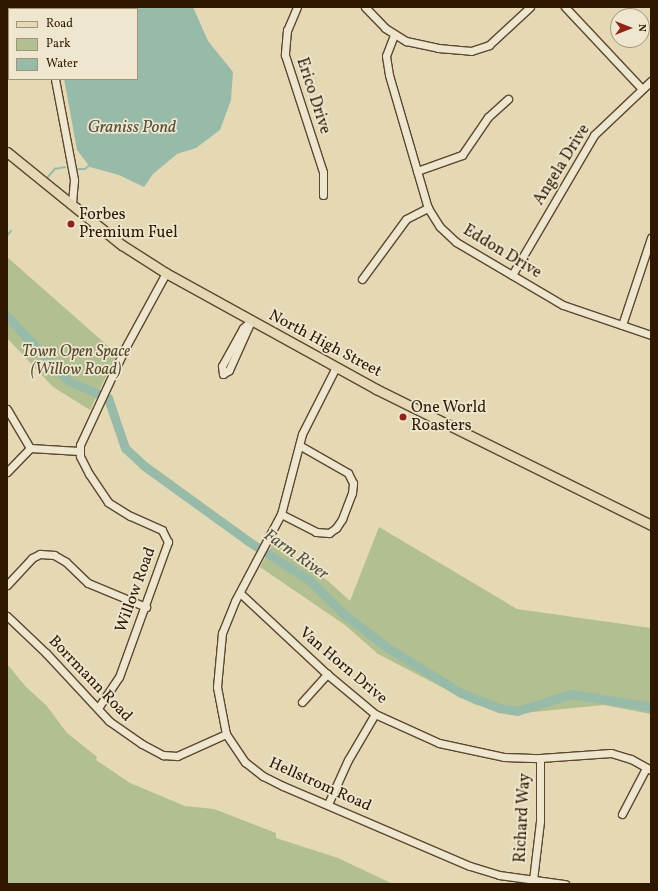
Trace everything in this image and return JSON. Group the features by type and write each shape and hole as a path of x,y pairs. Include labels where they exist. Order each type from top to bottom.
{"main road":[{"name":"North High Street","path":"7,152 122,245 166,273 336,367 651,525"}],"street":[{"name":"Erico Drive","path":"297,7 287,30 286,55 323,172 323,195"},
{"path":"366,7 380,24 394,35 428,46 477,50 493,42 530,7"},
{"path":"565,7 642,89"},
{"name":"Eddon Drive","path":"394,35 387,50 386,64 428,208 440,227 456,242 563,305 651,336"},
{"path":"55,80 74,180 72,204"},
{"name":"Angela Drive","path":"512,275 594,135 651,81"},
{"path":"417,171 462,155 488,117 508,99"},
{"path":"362,279 406,219 428,208"},
{"path":"622,326 651,238"},
{"path":"7,472 30,448 79,451 81,440 107,384 166,273"},
{"path":"251,321 228,370 223,374 222,366 243,328 251,321"},
{"name":"Hellstrom Road","path":"336,367 306,424 281,514 240,592 222,633 217,672 220,706 226,734 238,754 254,770 328,804 470,866 499,875 564,884"},
{"path":"7,410 30,448"},
{"path":"281,514 316,532 329,533 336,528 342,519 352,493 352,480 348,473 299,446"},
{"name":"Willow Road","path":"79,451 94,484 108,502 130,516 162,530 167,537 168,547 120,677 98,708"},
{"path":"7,584 32,558 40,554 54,555 66,562 88,583 146,607"},
{"name":"Van Horn Drive","path":"240,592 327,674 375,714 439,743 465,750 504,757 540,758 576,754 611,753 631,759 648,769"},
{"name":"Borrmann Road","path":"7,616 127,736 163,755 177,756 226,734"},
{"path":"302,702 327,674"},
{"path":"328,804 348,760 375,714"},
{"name":"Richard Way","path":"532,880 540,822 540,758"},
{"path":"622,814 648,769"}],"green space":[{"name":"Town Open Space (Willow Road)","path":"7,257 117,354 90,410 53,387 7,338"},
{"path":"379,527 517,609 651,628 651,714 604,705 523,713 476,705 378,654 345,625 260,567 274,542 328,581 350,601"},
{"path":"7,664 26,687 46,705 67,733 97,757 96,760 130,783 185,806 214,809 276,833 276,838 338,858 393,884 7,884"}],"water":[{"name":"Graniss Pond","path":"193,7 208,41 233,72 231,100 220,130 196,148 177,154 153,174 144,187 119,175 90,167 77,150 64,80 138,80 138,8 61,8"}],"waterway":[{"path":"77,169 85,169 89,166"},
{"path":"48,177 55,169 65,167"},
{"path":"7,236 11,231"},
{"name":"Farm River","path":"7,316 69,381 108,398 125,448 143,465 248,541 309,580 345,615 388,648 461,693 499,708 517,711 571,694 651,707"}],"place":[{"name":"Forbes Premium Fuel","path":"71,224"},
{"name":"One World Roasters","path":"403,417"}]}
